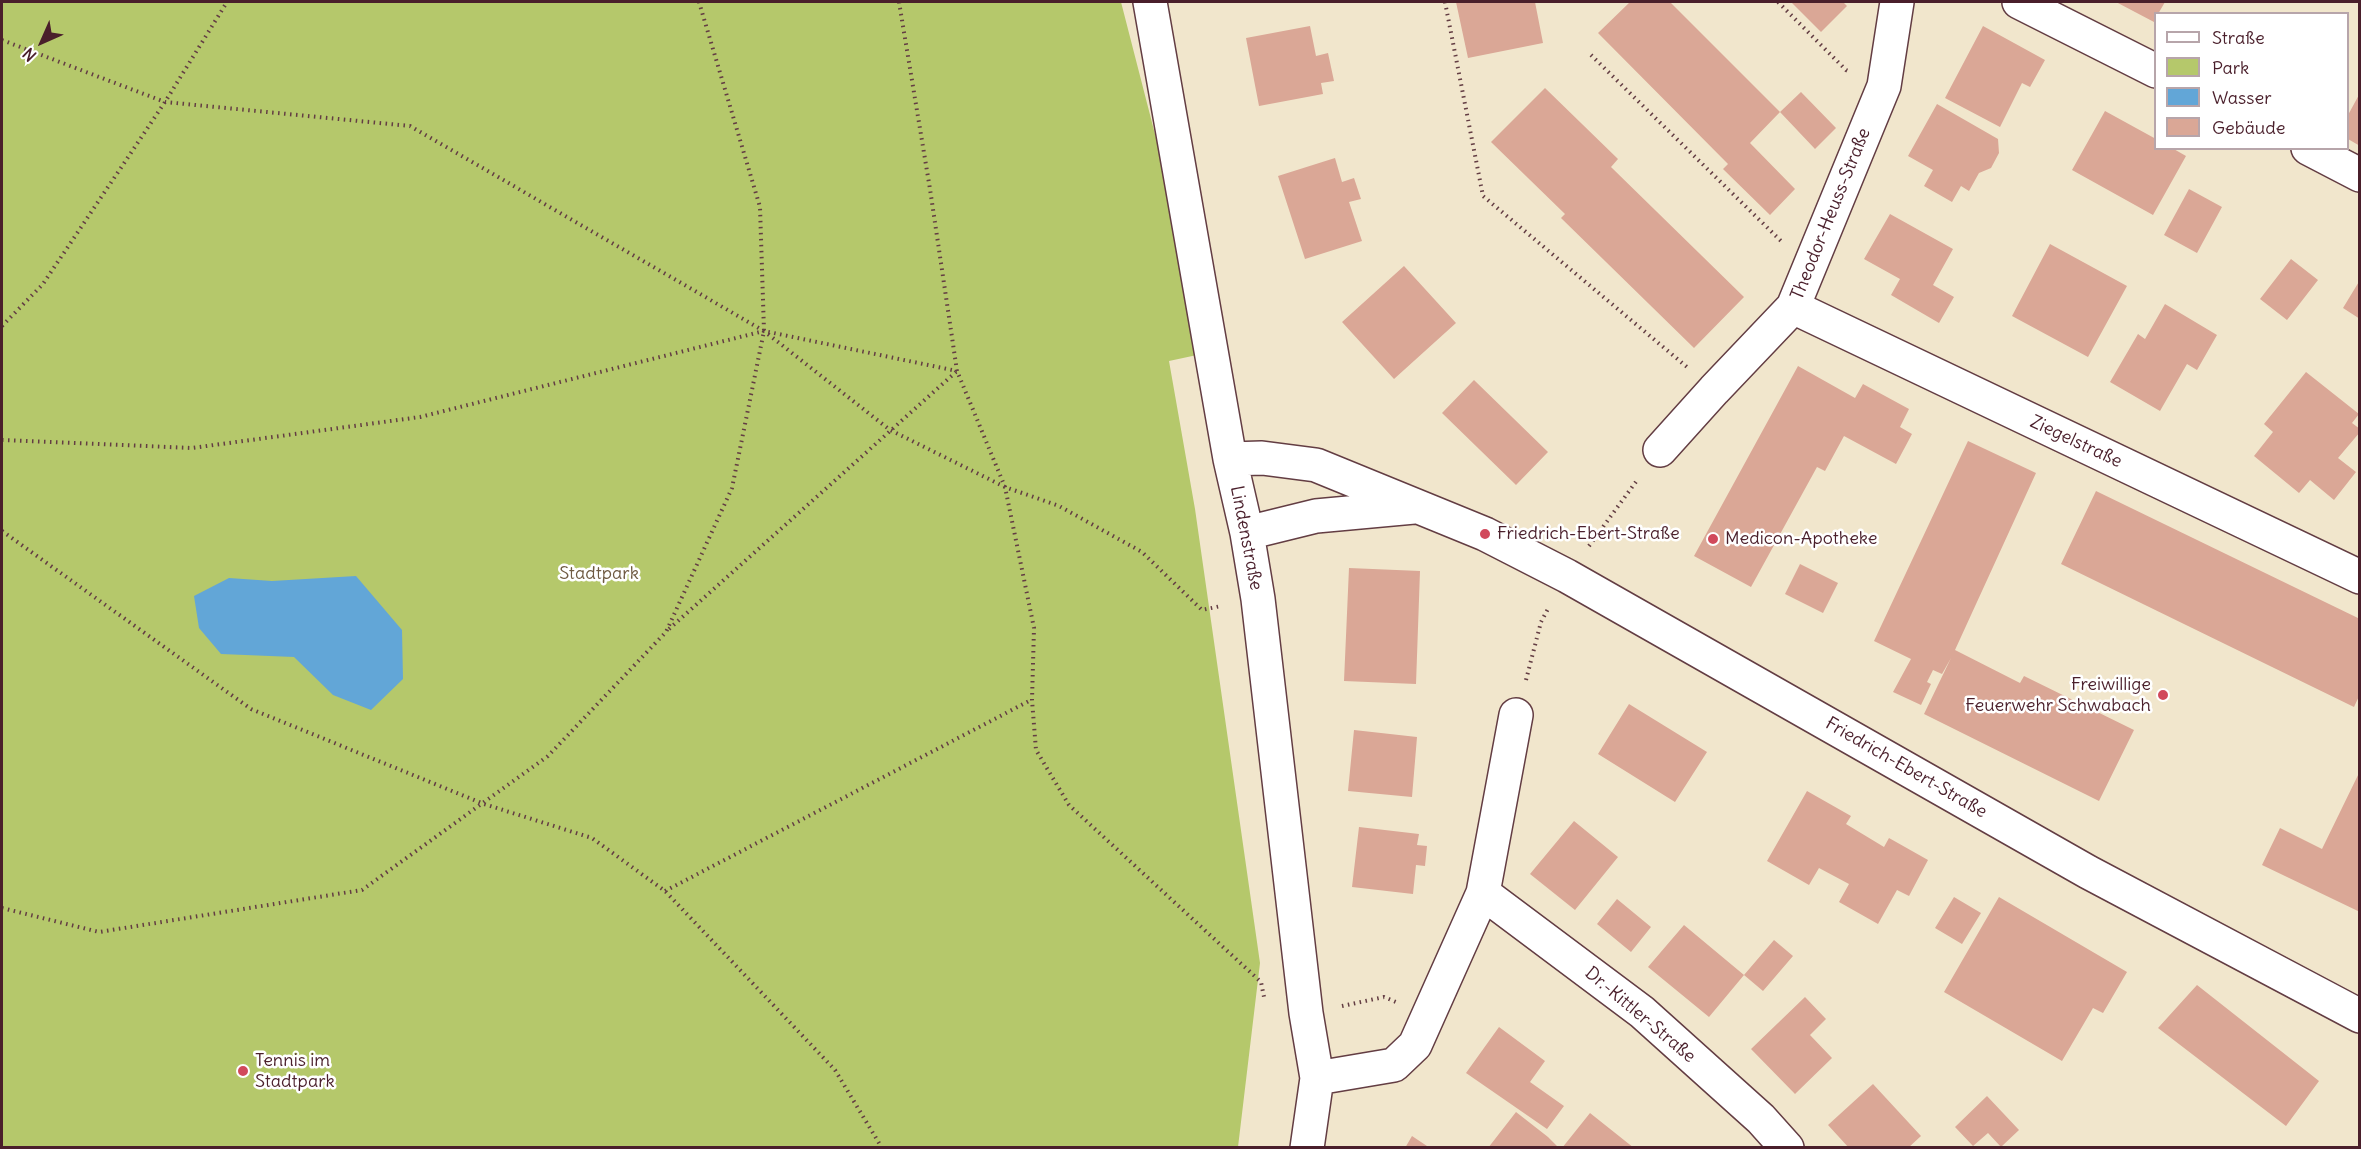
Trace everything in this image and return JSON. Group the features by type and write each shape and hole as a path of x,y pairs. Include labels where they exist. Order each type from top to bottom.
{"street":[{"name":"Lindenstraße","path":"1150,2 1230,459 1247,533 1258,599 1306,1012 1317,1078 1307,1148"},
{"name":"Theodor-Heuss-Straße","path":"1660,450 1793,307 1884,86 1897,2"},
{"path":"2019,2 2154,70"},
{"path":"2312,150 2360,175"},
{"name":"Ziegelstraße","path":"1793,307 2360,577"},
{"name":"Friedrich-Ebert-Straße","path":"1230,459 1262,458 1316,465 1485,534 1566,576 2088,872 2360,1016"},
{"name":"Friedrich-Ebert-Straße","path":"1247,533 1316,516 1419,507"},
{"path":"1317,1078 1394,1065 1415,1045 1483,893 1516,715"},
{"name":"Dr.-Kittler-Straße","path":"1483,893 1642,1012 1761,1119 1787,1148"}],"path":[{"path":"2,326 42,284 165,102 226,2"},
{"path":"666,632 732,488 764,331 760,207 699,2"},
{"path":"899,2 957,371 1005,487 1034,628 1032,700 1036,750 1069,804 1261,982 1268,1013 1306,1012 1384,998 1428,1016"},
{"path":"1445,2 1483,196 1714,390"},
{"path":"1778,2 1846,70 1884,86"},
{"path":"2,40 165,102 410,126 764,331 890,430 1005,487 1059,506 1142,552 1202,610 1258,599"},
{"path":"1591,55 1777,237 1809,264"},
{"path":"2,440 192,448 420,417 764,331 957,371"},
{"path":"2,908 99,932 362,890 548,756 666,632 957,371"},
{"path":"2,531 251,709 484,804 592,838 665,891 835,1070 882,1148"},
{"path":"665,891 1032,700"}],"green space":[{"name":"Stadtpark","path":"2,2 1121,2 1211,352 1169,361 1195,509 1260,963 1238,1147 2,1148"}],"water":[{"path":"356,576 402,630 403,679 371,710 333,695 294,657 221,654 199,628 194,596 229,578 272,581"}],"building":[{"path":"1456,2 1535,2 1543,43 1468,58"},
{"path":"1630,2 1670,2 1780,112 1750,143 1795,189 1770,215 1723,169 1728,164 1598,33"},
{"path":"1791,2 1843,2 1847,6 1821,32"},
{"path":"2116,2 2165,2 2159,12 2154,12 2154,22"},
{"path":"1310,26 1316,56 1328,53 1334,81 1321,83 1323,94 1259,106 1246,38"},
{"path":"1983,26 2045,60 2030,87 2022,83 2000,127 1945,98"},
{"path":"1545,88 1618,159 1611,167 1744,297 1694,348 1561,218 1565,214 1491,142"},
{"path":"1801,92 1836,128 1815,149 1780,112"},
{"path":"2360,93 2360,146 2349,140 2349,113"},
{"path":"1937,104 1998,139 1999,153 1991,168 1979,173 1969,191 1961,186 1952,202 1924,186 1933,170 1908,156"},
{"path":"2105,111 2154,138 2154,150 2176,150 2186,156 2153,215 2072,170"},
{"path":"1335,158 1342,182 1354,178 1361,199 1349,202 1362,241 1305,259 1278,176"},
{"path":"2189,189 2222,207 2197,253 2164,235"},
{"path":"1890,214 1953,249 1933,285 1954,297 1939,323 1891,295 1900,279 1864,259"},
{"path":"2050,244 2127,286 2088,357 2012,316"},
{"path":"2291,259 2318,280 2287,320 2260,299"},
{"path":"1404,266 1456,323 1394,379 1342,322"},
{"path":"2360,280 2360,319 2343,308"},
{"path":"2165,304 2217,335 2197,370 2187,364 2160,411 2110,382 2138,334 2145,339"},
{"path":"1798,366 1855,398 1863,384 1909,409 1900,427 1912,434 1896,464 1844,436 1825,471 1817,467 1751,587 1694,556"},
{"path":"2306,372 2359,414 2352,423 2360,429 2360,432 2338,458 2356,472 2334,500 2310,480 2299,493 2254,456 2273,432 2264,424"},
{"path":"1474,380 1548,452 1516,485 1442,413"},
{"path":"1968,441 2036,473 1955,650 2020,683 2024,676 2134,730 2099,801 1924,714 1951,658 1942,674 1933,670 1927,682 1931,684 1921,705 1893,692 1911,659 1874,641"},
{"path":"2096,491 2360,619 2360,694 2354,707 2061,564"},
{"path":"1800,564 1838,583 1823,613 1785,594"},
{"path":"1349,568 1420,571 1416,684 1344,681"},
{"path":"1629,704 1707,752 1675,802 1598,754"},
{"path":"1354,730 1417,737 1412,797 1348,791"},
{"path":"2360,771 2360,912 2262,865 2280,828 2322,849"},
{"path":"1807,791 1851,816 1846,824 1884,847 1889,838 1928,860 1909,896 1897,890 1878,924 1839,902 1849,884 1819,868 1809,885 1767,861"},
{"path":"1574,821 1618,857 1575,910 1530,874"},
{"path":"1359,827 1419,834 1417,845 1427,846 1425,866 1416,865 1413,894 1352,887"},
{"path":"1954,897 1981,913 1962,944 1935,928"},
{"path":"1999,897 2127,972 2103,1013 2093,1008 2062,1061 1944,992"},
{"path":"1617,899 1651,927 1631,952 1597,924"},
{"path":"1684,925 1744,975 1709,1017 1648,967"},
{"path":"1774,940 1793,956 1763,991 1744,975"},
{"path":"2197,985 2319,1081 2286,1126 2158,1028"},
{"path":"1805,997 1826,1019 1810,1035 1832,1058 1795,1094 1751,1049"},
{"path":"1499,1027 1545,1061 1530,1082 1564,1106 1547,1129 1466,1073"},
{"path":"1873,1084 1921,1136 1908,1148 1849,1148 1828,1125"},
{"path":"1987,1096 2019,1130 2001,1147 1988,1133 1973,1146 1955,1127"},
{"path":"1516,1112 1548,1137 1559,1148 1488,1148"},
{"path":"1590,1113 1634,1148 1562,1148"},
{"path":"1412,1136 1430,1148 1405,1148"}],"place":[{"name":"Friedrich-Ebert-Straße","path":"1485,534"},
{"name":"Medicon-Apotheke","path":"1713,539"},
{"name":"Freiwillige Feuerwehr Schwabach","path":"2163,695"},
{"name":"Tennis im Stadtpark","path":"243,1071"}]}
